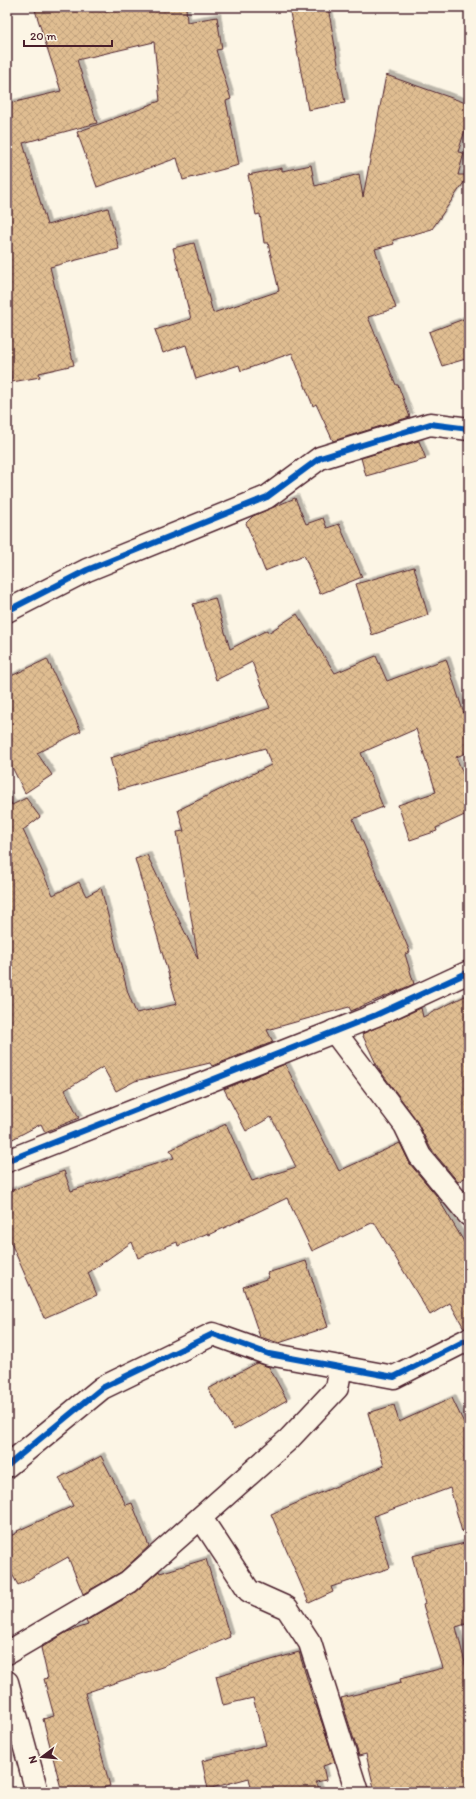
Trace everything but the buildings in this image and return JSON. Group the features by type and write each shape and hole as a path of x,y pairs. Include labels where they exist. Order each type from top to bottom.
{"street":[{"path":"7,611 87,570 267,497 320,458 430,424 469,429"},
{"path":"7,1161 376,1015 469,972"},
{"path":"334,1031 405,1125 420,1156 469,1215"},
{"path":"7,1466 102,1388 213,1334 269,1354 394,1377 469,1339"},
{"path":"7,1653 128,1582 289,1439 337,1388 341,1367"},
{"path":"201,1518 249,1591 287,1608 310,1643 357,1792"},
{"path":"7,1682 37,1792"}],"cycle path":[{"path":"7,611 87,570 267,497 320,458 430,424 469,429"},
{"path":"7,1161 376,1015 469,972"},
{"path":"7,1466 102,1388 213,1334 269,1354 394,1377 469,1339"}]}
